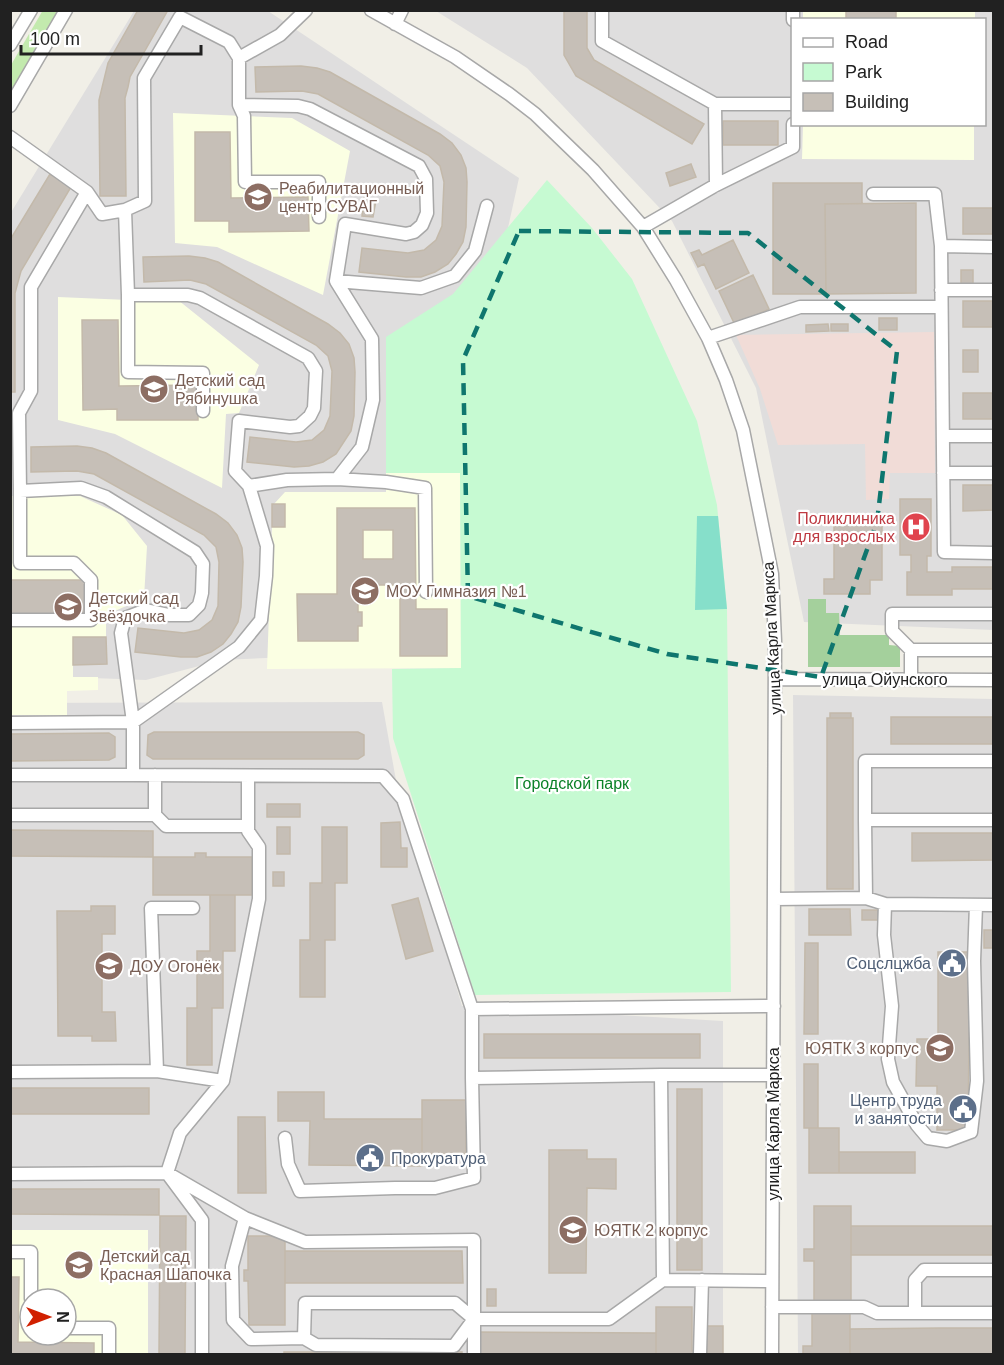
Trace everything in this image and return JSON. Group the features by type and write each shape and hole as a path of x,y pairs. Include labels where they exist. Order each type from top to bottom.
{"street":[{"path":"10,45 31,10"},
{"path":"10,106 66,10"},
{"path":"239,58 280,35 306,10"},
{"name":"улица Карла Маркса","path":"371,10 455,57 535,114 593,170 644,227 708,338 726,380 743,430 772,574 776,679 772,1354"},
{"path":"395,24 402,10"},
{"path":"602,10 602,41 715,104 791,104"},
{"path":"10,137 87,192 102,214 125,210 145,201 144,78 180,17 229,42 239,58 239,105 244,116 244,182 319,182 319,217"},
{"path":"715,104 716,185"},
{"path":"239,105 298,106 310,109 419,166 426,179 427,213 422,225 414,232 406,234 345,224 336,281 372,339 373,400 362,447 337,479"},
{"path":"644,227 716,185 793,147 793,126"},
{"path":"10,620 92,620 92,580 74,563 20,563 20,491 15,412 31,391 31,287 87,192"},
{"path":"873,194 935,194 941,246 944,552 993,553"},
{"path":"336,281 421,288 455,276 475,251 487,206"},
{"path":"125,210 128,372 203,373 203,411"},
{"path":"941,246 993,247"},
{"path":"941,290 993,290"},
{"path":"10,723 133,722 239,647 261,620 267,546 249,486 235,471 239,421 299,426 310,416 314,408 316,370 308,358 200,298 188,295 128,295"},
{"path":"708,338 800,307 941,307"},
{"path":"943,436 993,435"},
{"path":"943,472 993,472"},
{"path":"249,486 287,480 337,479 386,482 425,488 426,592"},
{"path":"20,491 81,488 106,497 195,552 203,564 202,593 199,605 189,615 169,615 146,610 125,618 121,633 133,722 133,775"},
{"path":"993,614 892,614 892,631 911,650 993,650"},
{"path":"911,650 911,680"},
{"name":"улица Ойунского","path":"776,679 993,680"},
{"path":"866,898 865,761 993,761"},
{"path":"10,775 383,776 403,799 472,1009 474,1178 435,1188 300,1191 288,1164 285,1138"},
{"path":"155,775 155,815 166,826 248,826"},
{"path":"167,1173 180,1133 223,1081 259,899 259,847 248,831 248,776"},
{"path":"10,815 155,815"},
{"path":"865,819 993,820"},
{"path":"774,899 866,898 885,904 993,905"},
{"path":"885,904 885,935 892,1006 888,1059 893,1082 917,1125 928,1138 947,1141 970,1132 973,1117 977,1081 974,961 976,905"},
{"path":"157,1071 151,908 194,908"},
{"path":"472,1009 774,1006"},
{"path":"10,1072 157,1071 223,1081"},
{"path":"661,1075 663,1280"},
{"path":"472,1078 773,1075"},
{"path":"167,1173 202,1220 202,1354"},
{"path":"10,1174 167,1173 245,1218 305,1242 474,1240 474,1354"},
{"path":"245,1218 232,1266 233,1320 251,1339 304,1338 316,1345 454,1346 474,1319"},
{"path":"10,1252 31,1252 31,1287"},
{"path":"915,1313 915,1280 924,1270 993,1270"},
{"path":"304,1338 305,1303 455,1303 474,1319 609,1319 663,1280 772,1281"},
{"path":"700,1354 702,1280"},
{"path":"772,1307 864,1307 877,1313 993,1313"},
{"path":"78,1328 109,1328 109,1354"}],"highlighted area":[{"path":"519,231 748,233 897,351 877,522 821,677 667,654 468,596 463,360"}],"shaded area":[{"path":"134,11 268,11 519,178 447,503 449,650 222,660 146,680 11,675 10,214"},
{"path":"436,11 993,11 993,630 804,622 756,388 672,221 527,68"},
{"path":"803,11 975,11 975,18 803,18"},
{"name":"Реабилитационный центр СУВАГ","path":"173,113 292,118 350,151 323,295 217,247 175,243"},
{"path":"803,126 974,126 974,160 802,159"},
{"name":"Детский сад Рябинушка","path":"58,297 178,300 259,365 239,413 226,414 222,488 115,434 58,420"},
{"path":"934,332 935,473 890,473 889,499 866,500 865,444 778,445 760,389 736,335"},
{"name":"МОУ Гимназия №1","path":"460,472 461,668 267,669 272,527 285,527 285,504 274,504 285,492 386,492 386,473"},
{"name":"Детский сад Звёздочка","path":"10,496 80,496 122,515 147,546 144,598 106,615 106,637 73,637 73,677 98,677 98,690 67,691 67,715 11,715"},
{"path":"793,695 993,699 993,1354 798,1354"},
{"path":"382,702 397,786 462,1006 723,1021 723,1354 11,1354 10,703"},
{"name":"Детский сад Красная Шапочка","path":"10,1230 148,1230 148,1354 11,1354"}],"green space":[{"path":"43,10 58,11 11,93 11,65"},
{"name":"Городской парк","path":"547,180 592,228 632,279 697,421 717,505 727,609 731,992 475,995 393,738 392,669 461,668 460,473 386,473 386,337 453,294"},
{"path":"697,516 718,516 727,609 695,610"},
{"path":"808,599 826,599 826,613 839,613 840,635 889,635 889,645 900,646 900,667 808,667"}],"building":[{"path":"138,10 168,10 130,77 125,98 126,196 100,196 99,100 108,63"},
{"path":"564,10 587,10 587,48 594,60 704,124 692,144 576,76 564,55"},
{"path":"846,10 896,10 896,18 846,18"},
{"path":"301,66 330,72 440,134 452,143 461,155 466,168 467,182 466,227 463,242 448,264 421,277 359,272 362,248 408,253 424,250 436,240 442,226 444,182 440,166 428,155 318,94 302,91 256,92 255,67"},
{"path":"723,121 778,121 778,145 723,145"},
{"path":"195,132 230,132 231,198 308,197 309,231 229,232 229,221 195,221"},
{"path":"691,164 696,177 670,186 666,173"},
{"path":"50,174 71,187 21,271 15,293 15,392 10,392 10,240"},
{"path":"773,183 862,183 862,204 825,204 826,294 773,294"},
{"path":"364,198 376,200 373,217 362,216"},
{"path":"916,203 916,293 826,294 825,204"},
{"path":"963,208 994,208 994,234 963,234"},
{"path":"733,240 749,273 716,289 704,264 698,267 691,253 699,250 702,255"},
{"path":"189,256 218,262 328,324 349,344 354,358 355,372 354,416 351,431 336,454 323,462 309,466 294,467 247,462 250,437 296,442 312,440 324,430 330,416 332,371 328,356 316,345 206,284 190,280 144,282 143,257"},
{"path":"961,270 973,270 973,285 961,285"},
{"path":"753,275 769,309 735,325 719,291"},
{"path":"963,301 994,301 994,327 963,327"},
{"path":"879,318 897,318 897,330 879,330"},
{"path":"82,320 118,320 119,386 198,385 198,420 117,420 117,409 83,410"},
{"path":"828,324 829,331 806,332 806,325"},
{"path":"831,324 848,324 848,331 831,331"},
{"path":"963,350 978,350 978,372 963,372"},
{"path":"963,393 994,393 994,419 963,419"},
{"path":"77,446 106,453 216,514 228,523 237,535 242,548 243,562 241,607 238,622 223,644 197,657 135,652 138,628 184,633 199,630 212,620 218,606 219,562 216,547 204,535 94,474 77,471 31,472 31,447"},
{"path":"963,485 994,485 994,510 963,511"},
{"name":"Поликлиника для взрослых","path":"900,499 931,499 931,556 927,556 927,572 952,572 952,567 994,567 994,589 952,589 952,595 907,595 907,572 911,572 911,555 900,555"},
{"path":"272,504 285,504 285,527 272,527"},
{"path":"337,508 415,508 416,609 447,609 447,656 400,656 400,585 358,585 358,612 362,612 362,626 358,626 358,641 298,641 297,594 337,594","holes":["363,530 393,530 393,559 363,559"]},
{"path":"834,524 882,524 882,580 870,580 870,594 824,594 824,579 834,579"},
{"path":"10,580 85,580 85,614 10,614"},
{"path":"73,637 106,637 107,664 73,665"},
{"path":"830,713 851,713 851,718 830,718"},
{"path":"891,717 994,717 994,744 891,744"},
{"path":"827,718 853,718 853,889 827,889"},
{"path":"154,732 358,732 364,735 364,755 358,759 153,759 147,755 148,735"},
{"path":"109,733 115,737 115,757 109,760 10,761 10,734"},
{"path":"267,804 300,804 300,817 267,817"},
{"path":"400,822 401,848 407,848 407,867 381,867 381,823"},
{"path":"277,827 290,827 290,854 277,854"},
{"path":"322,827 347,827 347,883 335,883 335,940 325,940 325,997 300,997 300,940 310,940 310,883 322,883"},
{"path":"10,830 153,831 153,857 10,856"},
{"path":"912,833 994,833 994,860 912,861"},
{"path":"195,853 206,853 206,857 252,857 252,895 153,895 153,857 195,857"},
{"path":"273,872 284,872 284,886 273,886"},
{"path":"210,895 235,895 235,951 223,951 223,1008 212,1008 212,1065 187,1065 187,1008 197,1008 197,951 210,951"},
{"path":"418,898 433,951 406,959 392,905"},
{"path":"91,906 115,906 115,934 102,934 102,1012 115,1012 116,1041 92,1041 92,1036 58,1036 57,911 91,911"},
{"path":"809,909 850,909 851,935 809,935"},
{"path":"862,910 878,910 878,920 862,920"},
{"path":"984,930 994,930 994,948 984,948"},
{"path":"805,943 818,943 818,1034 804,1034"},
{"path":"938,952 970,952 968,1130 937,1130 937,1086 916,1086 917,1039 938,1039"},
{"path":"484,1034 700,1034 700,1058 484,1058"},
{"path":"804,1064 818,1064 818,1128 804,1128"},
{"path":"10,1088 149,1088 149,1114 10,1114"},
{"path":"677,1089 702,1089 702,1270 677,1270"},
{"path":"278,1092 324,1092 324,1119 422,1119 422,1166 309,1165 310,1121 278,1121"},
{"path":"422,1100 466,1100 466,1154 422,1154"},
{"path":"238,1117 265,1117 266,1193 238,1193"},
{"path":"809,1128 839,1128 839,1173 809,1173"},
{"path":"549,1150 587,1150 587,1159 616,1159 616,1189 587,1188 586,1273 549,1273"},
{"path":"839,1152 915,1152 915,1173 839,1173"},
{"path":"10,1189 159,1189 159,1215 10,1214"},
{"path":"814,1206 851,1206 851,1304 814,1304 814,1261 804,1261 804,1249 814,1249"},
{"path":"160,1216 186,1216 185,1354 159,1354"},
{"path":"851,1226 994,1226 994,1255 851,1255"},
{"path":"248,1236 285,1236 285,1325 249,1325 248,1281 244,1281 244,1270 248,1270"},
{"path":"285,1251 462,1251 463,1283 285,1283"},
{"path":"10,1277 19,1277 18,1347 78,1347 78,1343 94,1343 94,1354 10,1354"},
{"path":"487,1289 496,1289 496,1306 487,1306"},
{"path":"656,1307 692,1307 692,1351 698,1351 698,1354 656,1354"},
{"path":"812,1313 850,1313 850,1354 803,1354 803,1346 812,1346"},
{"path":"707,1326 723,1326 723,1354 707,1354"},
{"path":"994,1328 994,1354 850,1354 850,1329"},
{"path":"479,1332 656,1333 656,1354 479,1354"},
{"path":"284,1352 462,1352 462,1354 284,1354"}],"place":[{"name":"Реабилитационный центр СУВАГ","path":"258,197"},
{"name":"Детский сад Рябинушка","path":"154,389"},
{"name":"Поликлиника для взрослых","path":"916,527"},
{"name":"МОУ Гимназия №1","path":"365,591"},
{"name":"Детский сад Звёздочка","path":"68,607"},
{"name":"Соцслцжба","path":"952,963"},
{"name":"ДОУ Огонёк","path":"109,966"},
{"name":"ЮЯТК 3 корпус","path":"940,1048"},
{"name":"Центр труда и занятости","path":"963,1109"},
{"name":"Прокуратура","path":"370,1158"},
{"name":"ЮЯТК 2 корпус","path":"573,1230"},
{"name":"Детский сад Красная Шапочка","path":"79,1265"}]}
